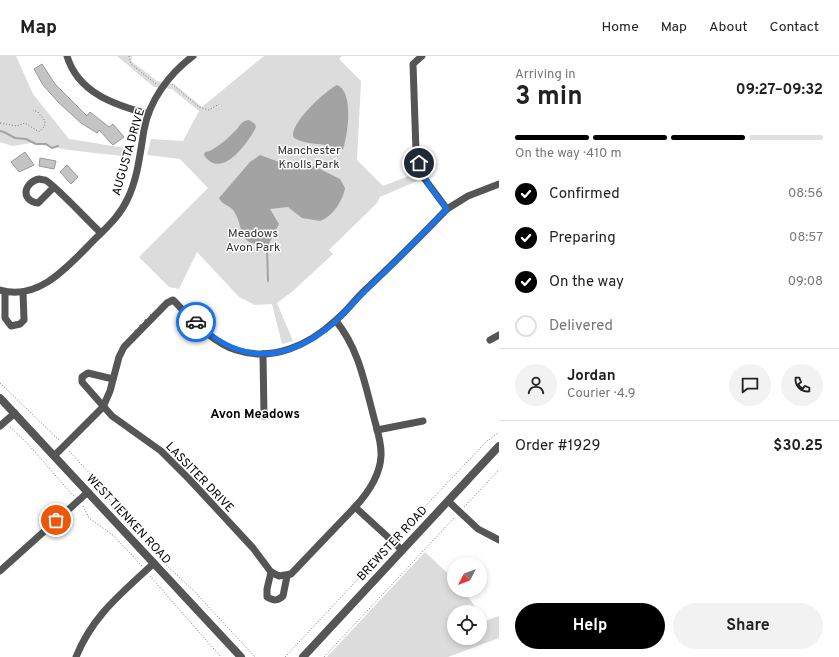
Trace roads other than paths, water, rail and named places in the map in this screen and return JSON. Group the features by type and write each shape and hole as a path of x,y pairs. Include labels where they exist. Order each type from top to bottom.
{"street":[{"path":"67,56 75,74 86,87 117,105 148,114"},
{"name":"AUGUSTA DRIVE","path":"23,292 24,320 16,326 11,326 5,318 3,291 23,292 51,281 114,221 129,197 139,162 148,114 165,85 176,70 193,56"},
{"path":"422,56 413,64 416,151 424,178 447,209"},
{"path":"54,456 102,407 113,379 119,357 124,347 150,319 173,300 207,332 225,345 237,350 263,354 291,349 309,341 336,321 447,209 468,196 499,184"},
{"path":"54,187 101,233"},
{"path":"287,576 283,596 278,600 273,600 267,596 271,572 279,576 287,576 300,566 355,507 372,484 380,465 380,442 355,351 336,321"},
{"path":"490,340 499,335"},
{"path":"263,354 264,416"},
{"name":"LASSITER DRIVE","path":"113,379 88,373 82,377 82,382 102,407 123,425 161,452 248,543 271,572"},
{"name":"WEST TIENKEN ROAD","path":"0,398 241,657"},
{"path":"3,424 14,413"},
{"path":"377,430 423,421"},
{"name":"BREWSTER ROAD","path":"303,657 499,446"},
{"path":"0,571 88,492"},
{"path":"448,501 478,530 499,540"},
{"path":"355,507 402,550"},
{"path":"76,657 86,634 94,621 154,564"}],"waterway":[{"path":"0,131 15,138 26,139 36,144 46,144 52,148 58,146"},
{"path":"267,248 268,281"}],"district":[{"name":"Avon Meadows","path":"255,413"}],"park label":[{"name":"Manchester Knolls Park","path":"309,157"},
{"name":"Meadows Avon Park","path":"253,240"}]}
